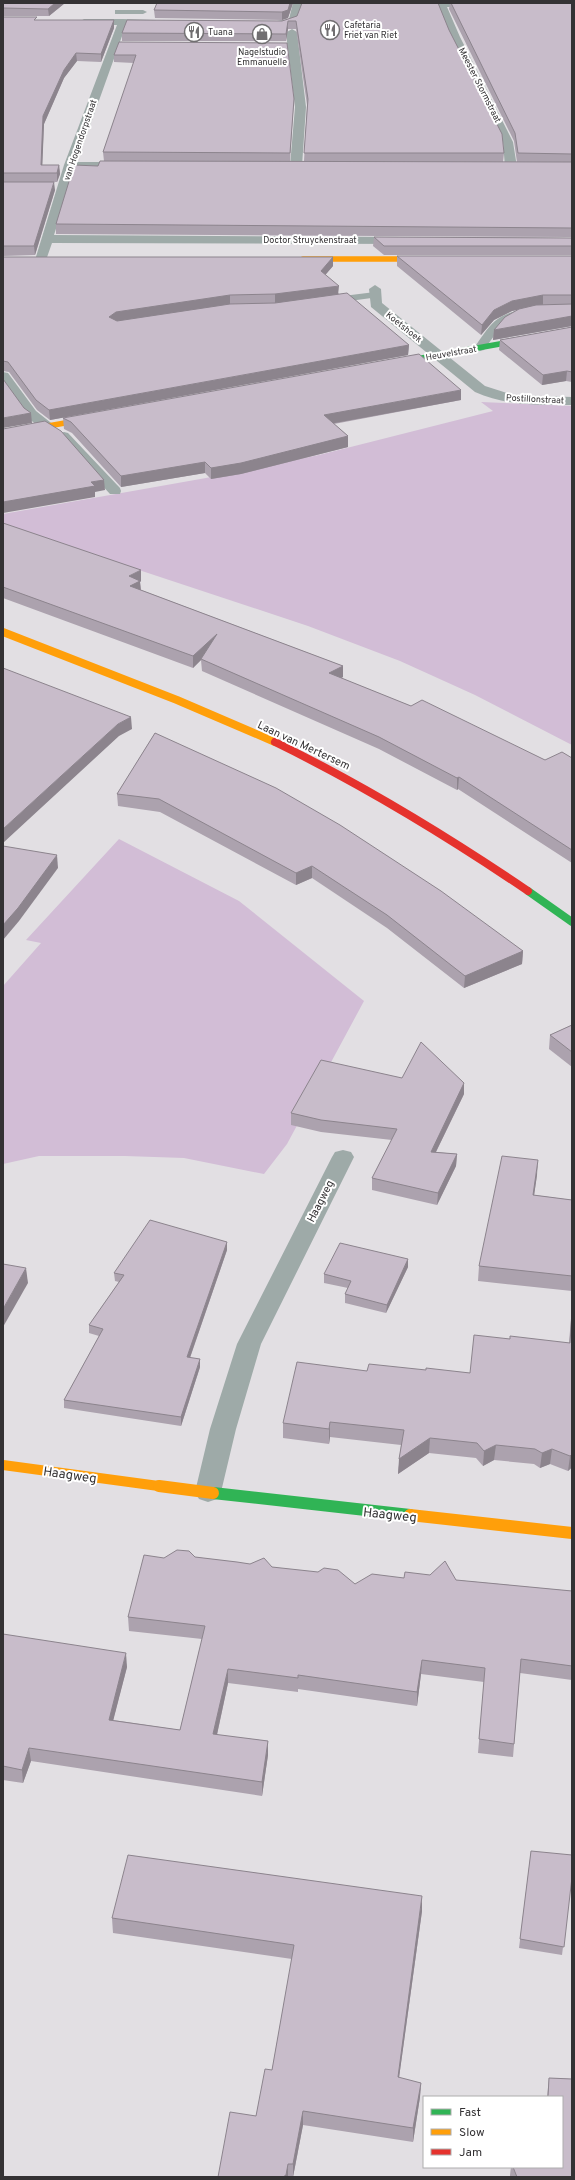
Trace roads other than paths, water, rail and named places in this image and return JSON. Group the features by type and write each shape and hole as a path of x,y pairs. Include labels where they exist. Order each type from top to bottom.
{"street":[{"path":"260,24 288,24 293,21 298,3 306,3"},
{"path":"401,4 488,4"},
{"name":"Meester Stormstraat","path":"440,4 508,142 507,167 526,167"},
{"path":"71,21 169,23"},
{"name":"van Hogendorpstraat","path":"41,260 48,239 60,186 70,165 123,22"},
{"path":"281,166 300,166 300,101 296,69 291,46 292,32 288,24"},
{"path":"114,44 128,45"},
{"path":"245,46 291,46"},
{"path":"70,165 140,165"},
{"name":"Doctor Struyckenstraat","path":"48,239 413,241"},
{"name":"Doctor Struyckenstraat","path":"297,259 439,259"},
{"name":"Koetshoek","path":"375,292 376,304 440,355"},
{"name":"Heuvelstraat","path":"385,365 572,331"},
{"name":"Postillonstraat","path":"440,355 480,389 491,395 509,399 572,401"},
{"path":"3,376 31,414 48,426"},
{"path":"3,434 102,416"},
{"name":"Laan van Mertersem","path":"3,632 172,699 264,739 346,778 475,854 572,922"},
{"name":"Haagweg","path":"208,1492 223,1429 249,1344 343,1157"},
{"name":"Haagweg","path":"3,1465 394,1515 572,1533"}],"lane":[{"path":"123,22 131,7"},
{"path":"118,12 131,7 144,9"},
{"name":"Koetshoek","path":"314,303 375,292"},
{"path":"480,348 497,325 506,319 532,312 572,309"},
{"path":"48,426 67,437 115,491"}],"place":[{"name":"Cafetaria Friet van Riet","path":"330,30"},
{"name":"Tuana","path":"194,32"},
{"name":"Nagelstudio Emmanuelle","path":"262,34"}]}
